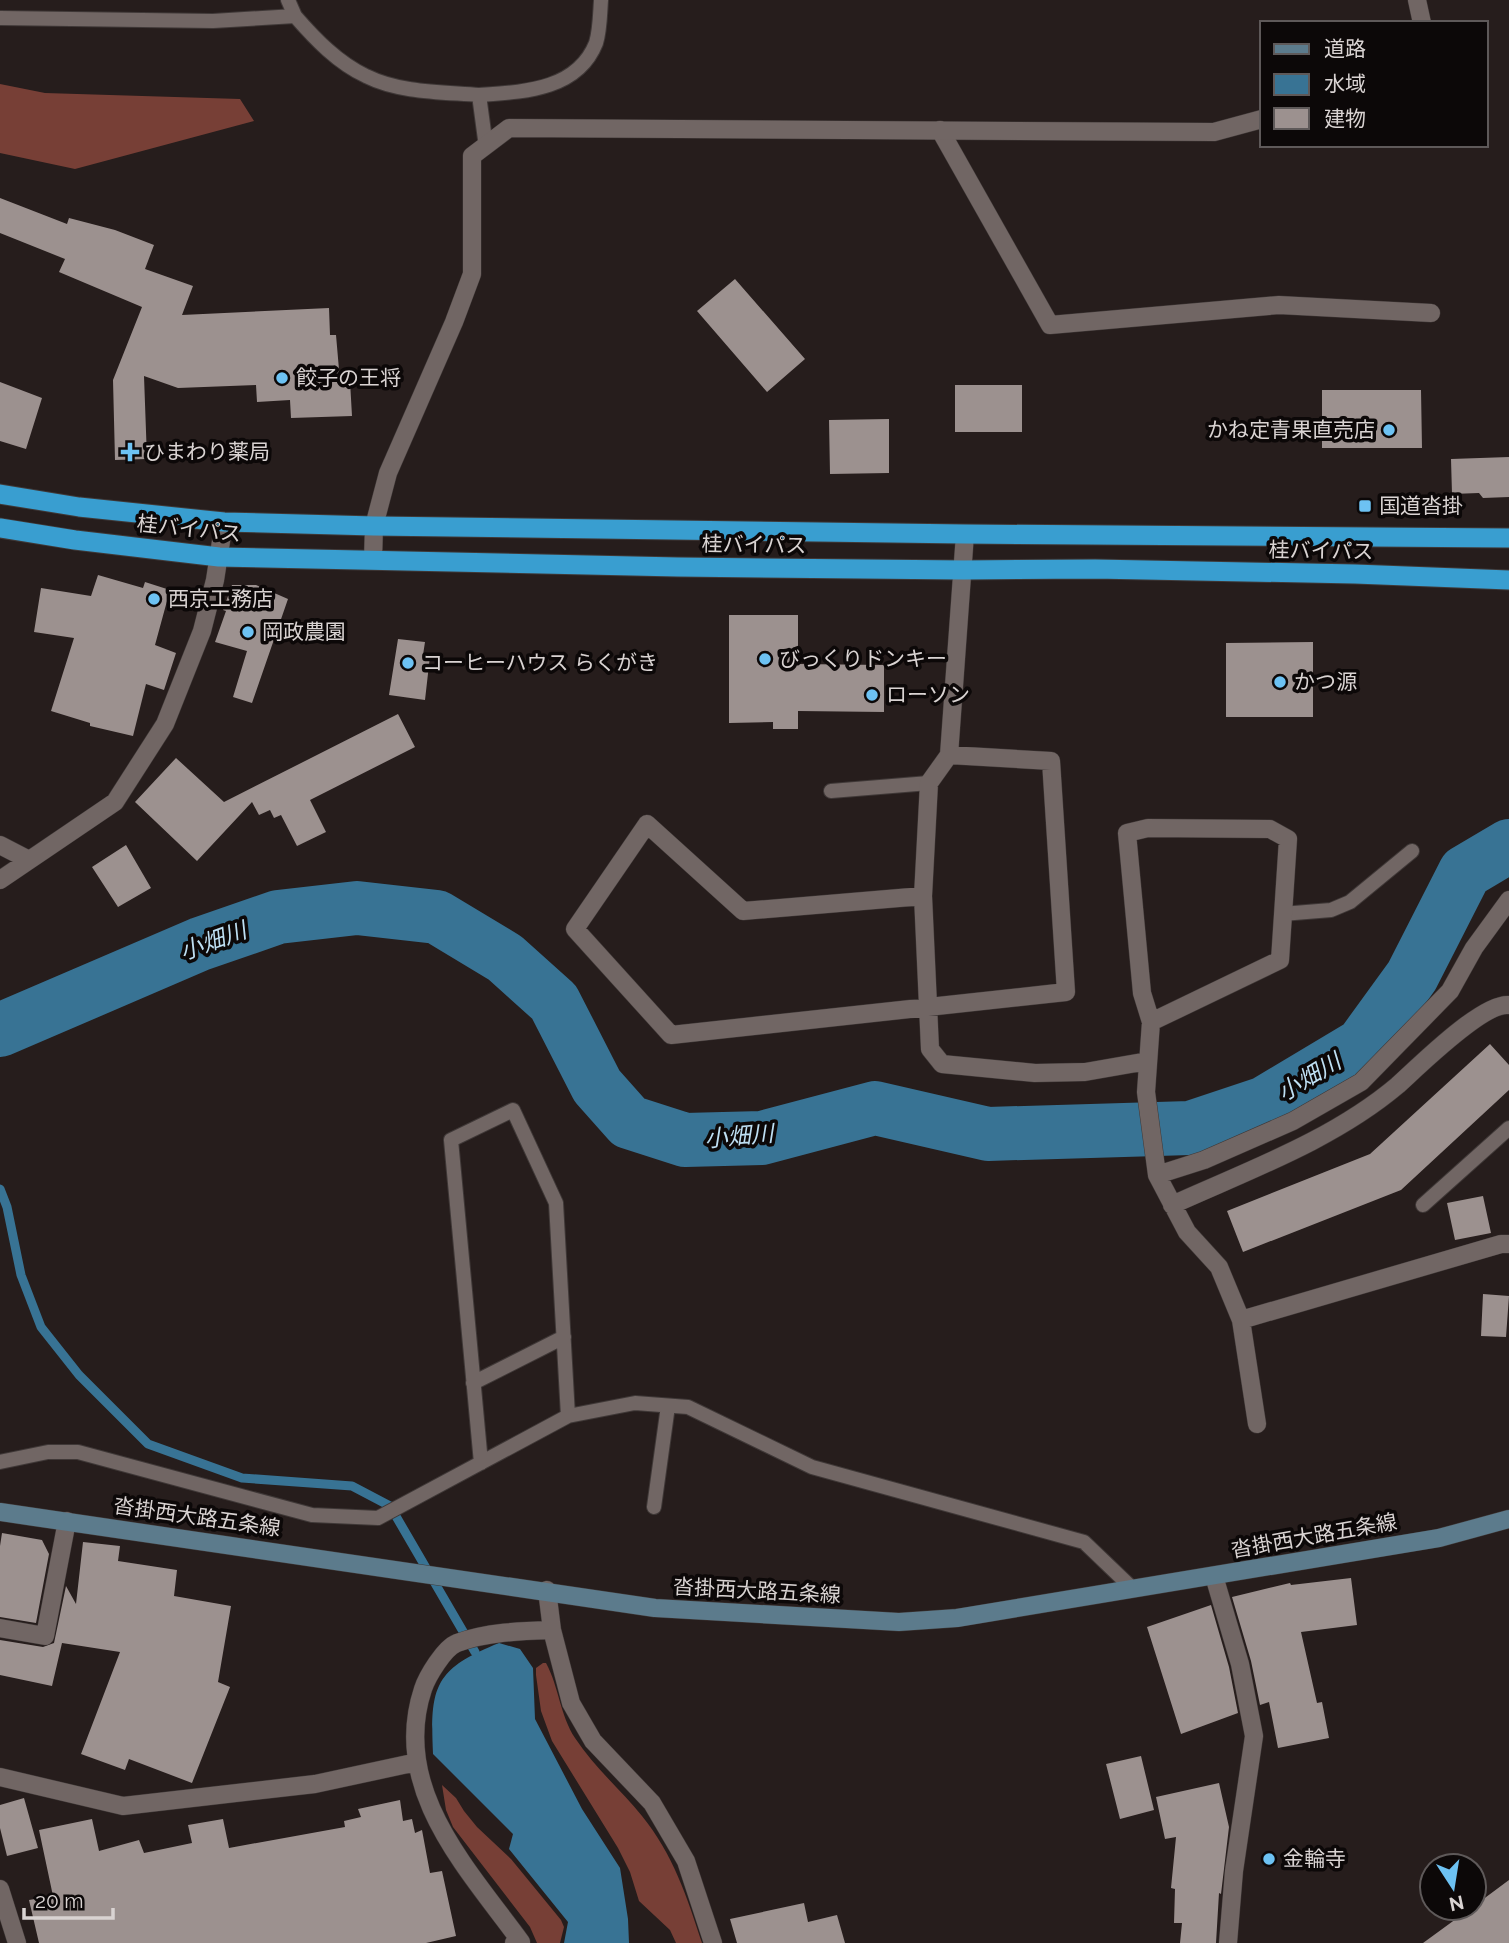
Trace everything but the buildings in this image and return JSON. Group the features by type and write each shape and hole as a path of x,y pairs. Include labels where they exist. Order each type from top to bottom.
{"highway":[{"name":"桂バイパス","path":"0,494 79,507 223,522 965,534 1509,538"},
{"name":"桂バイパス","path":"0,528 219,557 678,567 1122,569 1509,580"}],"main road":[{"name":"沓掛西大路五条線","path":"0,1512 655,1608 899,1622 957,1618 1214,1576 1439,1538 1509,1519"}],"street":[{"path":"1417,0 1422,21"},
{"path":"373,559 374,526 388,472 454,322 472,274 472,156 509,128 1214,132 1260,120"},
{"path":"940,130 1050,325 1279,305 1431,313"},
{"path":"0,880 115,802 165,723 202,631 219,557 223,522"},
{"path":"965,534 949,755 929,783 923,896 930,1049 942,1065 1035,1073 1085,1072 1148,1061"},
{"path":"923,896 743,911 647,824 575,929 671,1035 1066,992 1051,761 949,755"},
{"path":"1151,1022 1280,960 1287,839 1270,828 1148,828 1127,833 1142,993 1151,1022 1146,1093 1155,1168 1187,1232 1219,1267 1241,1320 1257,1424"},
{"path":"0,845 29,860"},
{"path":"1155,1168 1204,1160 1293,1121 1361,1082 1450,991 1474,948 1509,900"},
{"path":"1172,1205 1321,1137 1371,1108 1478,1016 1502,1004 1509,1005"},
{"path":"1241,1320 1452,1257 1509,1244"},
{"path":"0,1628 45,1636 67,1521"},
{"path":"1214,1576 1240,1664 1254,1736 1234,1871 1228,1943"},
{"path":"547,1591 552,1630 571,1703 593,1741 652,1803 686,1861 713,1943"},
{"path":"514,1943 521,1942 444,1837 429,1805 417,1762 414,1729 418,1704 428,1675 454,1644 506,1632 552,1630"},
{"path":"0,1777 124,1806 315,1784 417,1762"},
{"path":"0,1889 18,1943"}],"lane":[{"path":"288,0 295,16 338,59 366,77 414,89 479,95 529,91 550,86 569,76 596,43 601,0"},
{"path":"0,18 214,21 295,16"},
{"path":"479,95 486,147"},
{"path":"831,791 929,783"},
{"path":"1282,914 1331,910 1350,902 1412,850"},
{"path":"481,1463 450,1140 513,1110 556,1203 568,1416"},
{"path":"1423,1205 1509,1128"},
{"path":"473,1383 564,1337"},
{"path":"0,1462 48,1452 78,1452 312,1515 378,1518 568,1416 635,1403 688,1407 812,1466 1084,1542 1132,1588"},
{"path":"654,1507 668,1406"}],"shaded area":[{"path":"0,84 45,93 240,99 254,121 75,169 0,153"},
{"path":"546,1663 550,1672 575,1738 642,1816 662,1845 685,1893 702,1943 676,1943 670,1930 639,1901 630,1872 618,1848 552,1741 541,1711 536,1675 536,1668"},
{"path":"442,1785 456,1798 477,1827 511,1859 561,1920 564,1927 560,1943 537,1943 530,1927 453,1827 446,1810"}],"water":[{"path":"499,1643 520,1649 533,1668 535,1719 582,1809 620,1868 629,1943 564,1943 568,1922 509,1849 513,1834 433,1754 433,1712 440,1683 461,1662"}],"waterway":[{"name":"小畑川","path":"0,1030 200,944 278,917 357,908 437,917 505,958 554,1002 597,1086 629,1122 685,1140 762,1138 875,1108 988,1134 1190,1128 1265,1103 1362,1045 1412,976 1465,872 1509,846"},
{"path":"0,1189 7,1207 21,1275 41,1327 79,1375 148,1444 242,1478 352,1486 390,1506 475,1652"}],"place":[{"name":"餃子の王将","path":"282,378"},
{"name":"かね定青果直売店","path":"1389,430"},
{"name":"ひまわり薬局","path":"130,452"},
{"name":"国道沓掛","path":"1365,506"},
{"name":"西京工務店","path":"154,599"},
{"name":"岡政農園","path":"248,632"},
{"name":"びっくりドンキー","path":"765,659"},
{"name":"コーヒーハウス らくがき","path":"408,663"},
{"name":"かつ源","path":"1280,682"},
{"name":"ローソン","path":"872,695"},
{"name":"金輪寺","path":"1269,1859"}]}
